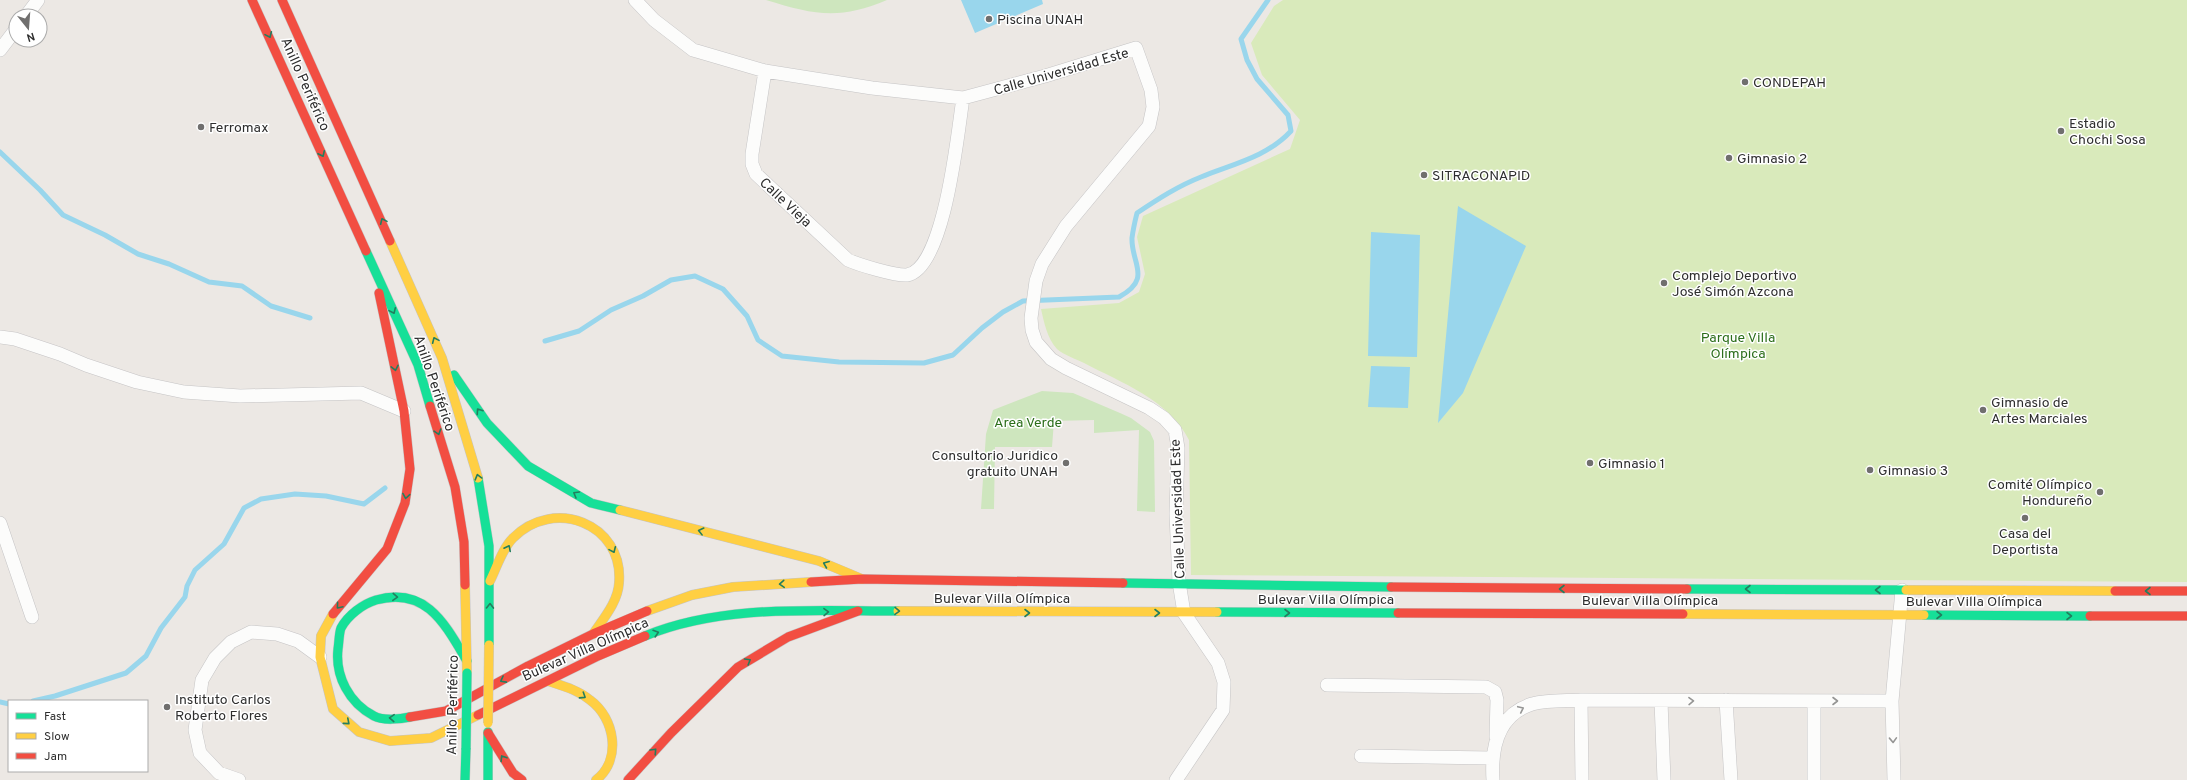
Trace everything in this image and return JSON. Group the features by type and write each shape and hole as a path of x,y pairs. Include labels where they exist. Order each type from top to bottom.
{"main road":[{"name":"Anillo Periférico","path":"252,0 418,366 455,487 464,542 467,661 465,780"},
{"name":"Anillo Periférico","path":"282,0 442,358 479,482 489,546 488,780"},
{"name":"Bulevar Villa Olímpica","path":"372,262 404,411 410,469 405,503 387,549 330,617 320,636 320,657 333,709 359,732 390,741 431,738 598,656 653,633 697,621 739,613 858,611 2187,616"},
{"path":"442,358 487,423 528,466 591,503 819,561 862,578"},
{"path":"490,582 512,539 526,527 546,518 568,518 590,524 609,541 618,562 619,583 613,604 593,634"},
{"name":"Bulevar Villa Olímpica","path":"467,661 446,626 420,601 392,596 364,604 341,628 337,659 340,677 350,697 375,717 401,719 446,711 528,666 593,634 692,595 733,587 862,578 1076,583 1179,582 1375,587 2187,591"},
{"path":"628,780 671,733 738,667 788,637 858,611"},
{"path":"548,681 583,694 600,709 610,725 613,748 607,769 596,780"},
{"path":"488,733 513,773 522,780"}],"street":[{"name":"Calle Universidad Este","path":"635,0 654,20 693,50 765,71 872,88 963,98 1045,76 1136,48 1151,90 1153,107 1149,126 1066,226 1042,264 1036,281 1031,318 1032,330 1036,342 1051,359 1066,368 1149,408 1164,418 1175,430 1178,448 1176,514 1179,582 1184,613"},
{"path":"0,50 8,40"},
{"name":"Calle Vieja","path":"765,71 752,154 752,164 756,174 848,260 861,266 907,275 917,270 928,258 947,204 963,98"},
{"path":"0,337 15,339 137,382 184,392 240,396 361,393 404,411"},
{"path":"0,523 32,617"},
{"path":"1894,780 1892,701 1902,590"},
{"path":"1176,780 1223,710 1224,700 1224,682 1218,663 1184,613"},
{"path":"239,780 219,773 200,753 195,730 202,680 215,658 231,642 251,632 277,634 298,641 320,657"},
{"path":"1327,685 1486,687 1495,692 1497,700 1496,741"},
{"path":"1493,780 1492,758 1496,741 1501,729 1515,712 1533,704 1581,700 1892,701"},
{"path":"1581,700 1582,780"},
{"path":"1726,700 1731,780"},
{"path":"1661,701 1664,780"},
{"path":"1814,701 1814,780"},
{"path":"1361,756 1492,758"}],"green space":[{"path":"766,0 887,0 855,11 827,13 813,12"},
{"name":"Complejo Deportivo José Simón Azcona","path":"1283,0 2187,0 2187,582 1191,575 1189,440 1170,414 1157,403 1129,386 1057,349 1048,335 1041,309 1119,303 1139,292 1145,274 1137,237 1143,216 1290,149 1300,120 1262,75 1251,43 1274,6"},
{"name":"Area Verde","path":"1042,391 1073,393 1131,418 1150,432 1154,441 1155,512 1137,511 1139,430 1094,433 1094,420 1054,421 1052,447 995,447 994,509 981,509 986,434 993,410"}],"water":[{"name":"Piscina UNAH","path":"961,0 1042,0 1043,4 975,33"},
{"path":"1458,206 1526,246 1463,393 1438,423"},
{"path":"1371,232 1420,235 1417,357 1368,356"},
{"path":"1371,366 1410,367 1408,408 1368,407"}],"waterway":[{"path":"545,341 579,331 611,310 643,296 671,280 695,276 723,289 747,316 758,340 782,356 839,362 924,363 953,355 982,328 1003,312 1023,301 1119,297 1129,290 1138,277 1132,238 1137,213 1184,184 1260,154 1282,140 1291,131 1288,115 1257,79 1247,60 1241,39 1268,0"},
{"path":"0,152 40,190 63,215 105,235 138,254 169,264 209,282 242,286 271,306 310,318"},
{"path":"37,700 55,696 126,673 146,656 161,628 185,597 187,586 195,570 224,544 244,508 261,499 295,494 326,496 364,504 385,488"},
{"path":"0,702 8,704"}],"traffic: fast":[{"path":"366,251 418,365 430,406"},
{"path":"454,375 487,423 528,466 591,503 620,510"},
{"path":"478,478 489,546 489,645"},
{"path":"1123,583 1391,587"},
{"path":"1687,589 1906,590"},
{"path":"410,717 397,719 378,718 357,704 346,688 341,679 339,669 339,635 344,623 352,614 371,602 393,597 408,598 421,603 432,611 442,622 467,661"},
{"path":"645,636 675,626 737,614 802,610 898,611"},
{"path":"1217,612 1398,613"},
{"path":"1924,615 2090,616"},
{"path":"466,748 467,673"},
{"path":"488,732 488,780"},
{"path":"465,780 466,748"}],"traffic: slow":[{"path":"390,241 442,358 478,478"},
{"path":"620,510 819,561 862,579"},
{"path":"490,581 509,542 529,526 547,519 565,518 583,523 598,532 610,545 618,562 619,583 616,597 593,634"},
{"path":"647,611 692,595 733,587 811,582"},
{"path":"465,585 467,673"},
{"path":"1906,590 2115,591"},
{"path":"898,611 1217,612"},
{"path":"333,614 321,636 320,657 333,709 359,732 390,741 431,738 478,715"},
{"path":"1683,614 1924,615"},
{"path":"488,723 489,645"},
{"path":"548,681 570,689 590,700 599,708 605,717 610,728 612,751 610,762 604,772 596,780"}],"traffic: jam":[{"path":"252,0 366,251"},
{"path":"282,0 390,241"},
{"path":"333,614 387,549 405,503 410,469 404,411 379,293"},
{"path":"430,406 455,487 464,542 465,585"},
{"path":"811,582 862,579 1123,583"},
{"path":"1391,587 1687,589"},
{"path":"2115,591 2187,591"},
{"path":"410,717 446,711 528,666 593,634 647,611"},
{"path":"628,780 671,733 738,667 788,637 858,611"},
{"path":"1398,613 1683,614"},
{"path":"2090,616 2187,616"},
{"path":"478,715 598,656 645,636"},
{"path":"488,733 513,773 522,780"}],"place":[{"name":"Piscina UNAH","path":"989,19"},
{"name":"CONDEPAH","path":"1745,82"},
{"name":"Ferromax","path":"201,127"},
{"name":"Estadio Chochi Sosa","path":"2061,131"},
{"name":"Gimnasio 2","path":"1729,158"},
{"name":"SITRACONAPID","path":"1424,175"},
{"name":"Complejo Deportivo José Simón Azcona","path":"1664,283"},
{"name":"Gimnasio de Artes Marciales","path":"1983,410"},
{"name":"Consultorio Juridico gratuito UNAH","path":"1066,463"},
{"name":"Gimnasio 1","path":"1590,463"},
{"name":"Gimnasio 3","path":"1870,470"},
{"name":"Comité Olímpico Hondureño","path":"2100,492"},
{"name":"Casa del Deportista","path":"2025,518"},
{"name":"Instituto Carlos Roberto Flores","path":"167,707"}],"park label":[{"name":"Parque Villa Olímpica","path":"1738,346"}]}
